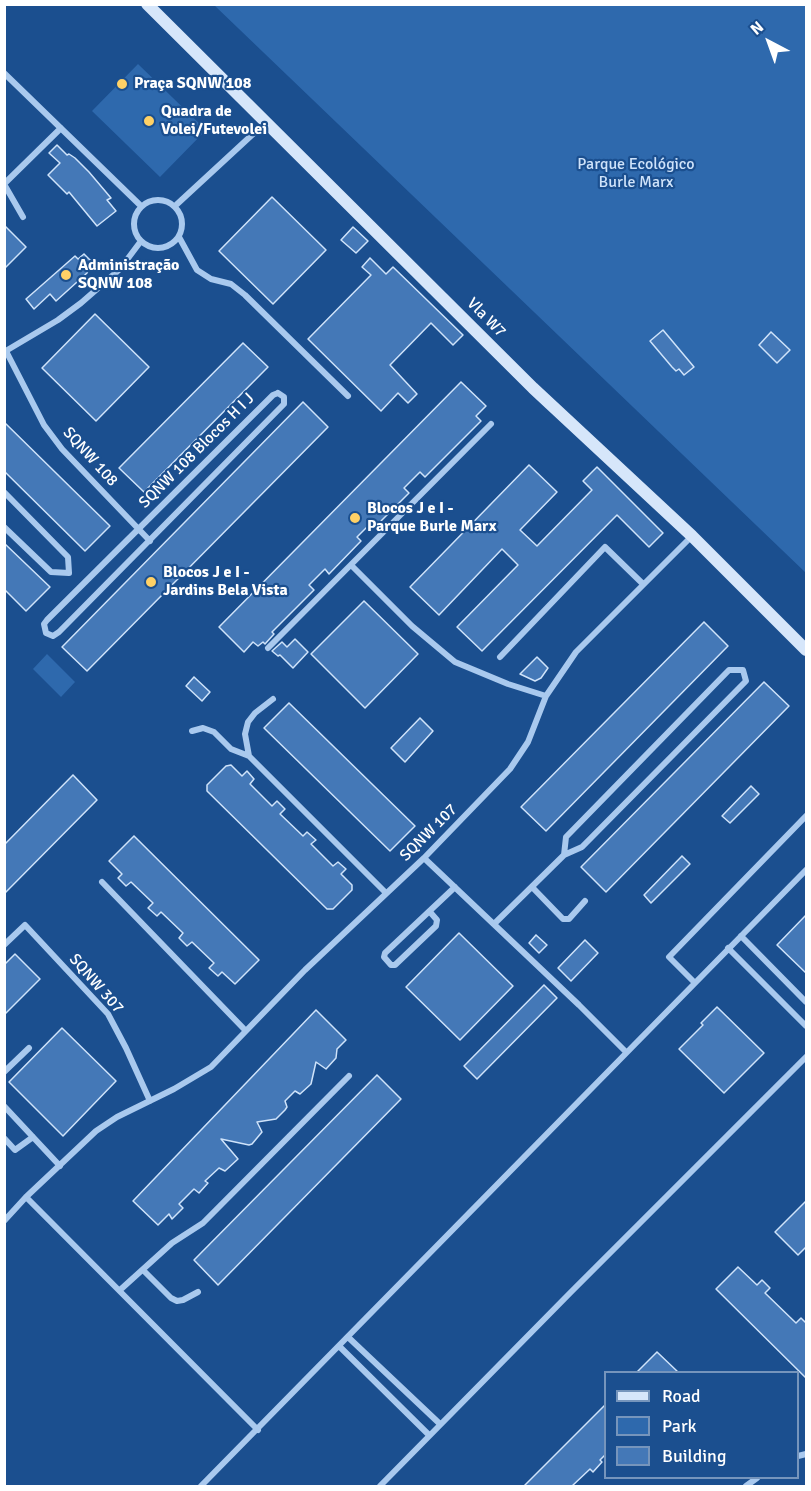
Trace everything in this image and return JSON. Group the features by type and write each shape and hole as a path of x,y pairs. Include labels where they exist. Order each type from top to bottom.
{"main road":[{"name":"Vla W7","path":"147,4 533,388 692,536 807,650"}],"street":[{"path":"4,73 141,206"},
{"path":"175,206 267,122"},
{"path":"22,217 4,184 62,128"},
{"path":"160,199 175,206 182,216 183,227 179,237 171,245 161,248 150,247 141,241 135,232 134,222 141,206 148,201 160,199"},
{"path":"179,237 197,270 211,279 231,284 245,294 348,396"},
{"name":"SQNW 108","path":"141,241 120,269 81,303 58,320 5,351 44,425 62,449 150,541"},
{"name":"SQNW 108 Blocos H I J","path":"283,394 284,404 150,541 59,632 53,636 46,633 44,624 47,620 273,395 283,394"},
{"path":"268,648 491,424"},
{"path":"4,492 68,557 69,573 51,572 4,527"},
{"name":"SQNW 107","path":"245,1030 424,858 510,769 528,742 546,696 576,652 692,536"},
{"path":"500,657 605,547 643,584"},
{"path":"351,565 412,626 455,662 508,684 546,696"},
{"path":"494,924 564,855 582,847 746,681 742,669 729,670 566,837 564,855"},
{"path":"249,756 245,734 248,722 255,713 273,699"},
{"path":"192,731 203,728 214,732 234,751 249,756 386,893"},
{"path":"695,982 669,957 807,816"},
{"path":"424,858 626,1052"},
{"path":"201,1486 807,870"},
{"path":"4,1221 96,1131 117,1117 211,1067 245,1030 102,882"},
{"path":"532,887 563,919 569,919 585,902"},
{"path":"430,912 437,920 436,926 395,965 391,965 384,957 385,953 455,888"},
{"name":"SQNW 307","path":"4,945 24,925 108,1014 150,1101"},
{"path":"741,936 807,1002"},
{"path":"728,948 807,1026"},
{"path":"4,1072 29,1048"},
{"path":"380,1486 807,1057"},
{"path":"120,1290 172,1244 203,1223 349,1076"},
{"path":"4,1106 60,1166"},
{"path":"4,1138 15,1150 33,1137"},
{"path":"26,1197 258,1430"},
{"path":"142,1270 177,1301 198,1292"},
{"path":"349,1338 440,1424"},
{"path":"339,1347 429,1435"}],"green space":[{"name":"Parque Ecológico Burle Marx","path":"214,5 806,5 806,573"},
{"name":"Quadra de Volei/Futevolei","path":"138,64 206,130 160,177 92,111"},
{"path":"47,654 75,682 61,697 33,669"}],"building":[{"path":"57,145 67,155 75,158 111,198 107,200 116,211 97,226 69,192 67,194 48,175 60,163 49,153"},
{"path":"272,197 326,250 273,304 219,251"},
{"path":"4,225 26,247 4,269"},
{"path":"353,227 368,241 356,253 341,240"},
{"path":"84,254 92,262 87,273 56,301 50,294 34,309 26,299 75,256 78,259"},
{"path":"370,258 386,274 393,267 463,335 453,345 431,323 390,365 417,394 408,403 398,393 381,411 308,339 371,275 362,267"},
{"path":"95,314 149,367 96,421 42,368"},
{"path":"663,330 694,367 684,375 679,369 676,371 650,341"},
{"path":"771,332 790,350 777,363 759,345"},
{"path":"243,343 268,367 144,492 119,468"},
{"name":"Blocos J e I - Parque Burle Marx","path":"461,382 486,406 476,416 481,421 425,477 420,472 404,488 409,493 377,525 373,521 357,537 361,541 329,574 325,569 309,585 314,590 272,632 274,634 265,644 263,642 258,646 253,642 244,652 219,627"},
{"name":"Blocos J e I - Jardins Bela Vista","path":"303,402 328,427 87,671 62,647"},
{"path":"4,422 110,526 85,551 4,471"},
{"path":"529,465 557,492 520,530 537,546 592,490 583,481 597,467 663,533 649,547 617,515 482,651 457,627 518,565 502,549 439,615 410,587"},
{"path":"4,543 50,587 26,611 4,589"},
{"path":"364,601 418,654 365,708 311,654"},
{"path":"704,622 728,646 546,831 521,807"},
{"path":"295,639 308,652 293,668 280,655 272,651 282,642 287,647"},
{"path":"537,657 548,668 541,678 535,681 520,674"},
{"path":"194,677 210,692 202,701 186,686"},
{"path":"764,682 789,706 606,892 581,867"},
{"path":"289,703 415,826 390,851 264,728"},
{"path":"420,718 433,731 405,762 391,748"},
{"path":"231,765 242,776 247,771 254,779 250,784 272,806 277,801 285,809 280,814 303,836 307,832 316,840 311,844 333,866 338,862 346,869 341,874 352,885 352,890 333,909 327,909 207,791 207,785 226,766"},
{"path":"73,775 97,800 4,894 4,845"},
{"path":"751,786 759,794 730,823 722,816"},
{"path":"134,836 259,960 235,984 222,972 218,976 209,968 214,963 192,942 187,946 179,938 183,933 161,912 157,916 148,908 153,903 131,882 126,886 118,878 122,874 109,861"},
{"path":"682,856 690,864 651,903 644,895"},
{"path":"807,914 807,974 777,945"},
{"path":"459,933 513,986 460,1040 406,987"},
{"path":"536,935 547,945 539,953 529,943"},
{"path":"585,940 598,953 571,981 558,968"},
{"path":"15,954 40,979 4,1015 4,965"},
{"path":"544,985 557,998 477,1079 464,1066"},
{"path":"717,1007 764,1053 724,1093 679,1049"},
{"path":"316,1010 346,1040 337,1049 336,1058 326,1069 316,1062 311,1084 300,1094 295,1091 285,1101 287,1107 276,1119 257,1122 262,1132 252,1144 221,1139 238,1159 225,1171 219,1168 205,1181 208,1183 199,1193 194,1189 179,1204 183,1208 172,1219 169,1214 158,1225 133,1201"},
{"path":"62,1028 116,1081 63,1136 9,1082"},
{"path":"377,1075 401,1099 218,1285 194,1260"},
{"path":"807,1200 807,1246 798,1255 775,1232"},
{"path":"738,1267 757,1285 762,1280 770,1288 765,1293 796,1323 801,1318 807,1324 807,1379 799,1371 716,1289"},
{"path":"657,1352 677,1371 638,1371"},
{"path":"604,1406 604,1456 593,1472 590,1469 572,1486 524,1486"}],"place":[{"name":"Praça SQNW 108","path":"122,84"},
{"name":"Quadra de Volei/Futevolei","path":"149,121"},
{"name":"Administração SQNW 108","path":"66,275"},
{"name":"Blocos J e I - Parque Burle Marx","path":"355,518"},
{"name":"Blocos J e I - Jardins Bela Vista","path":"151,582"}]}
